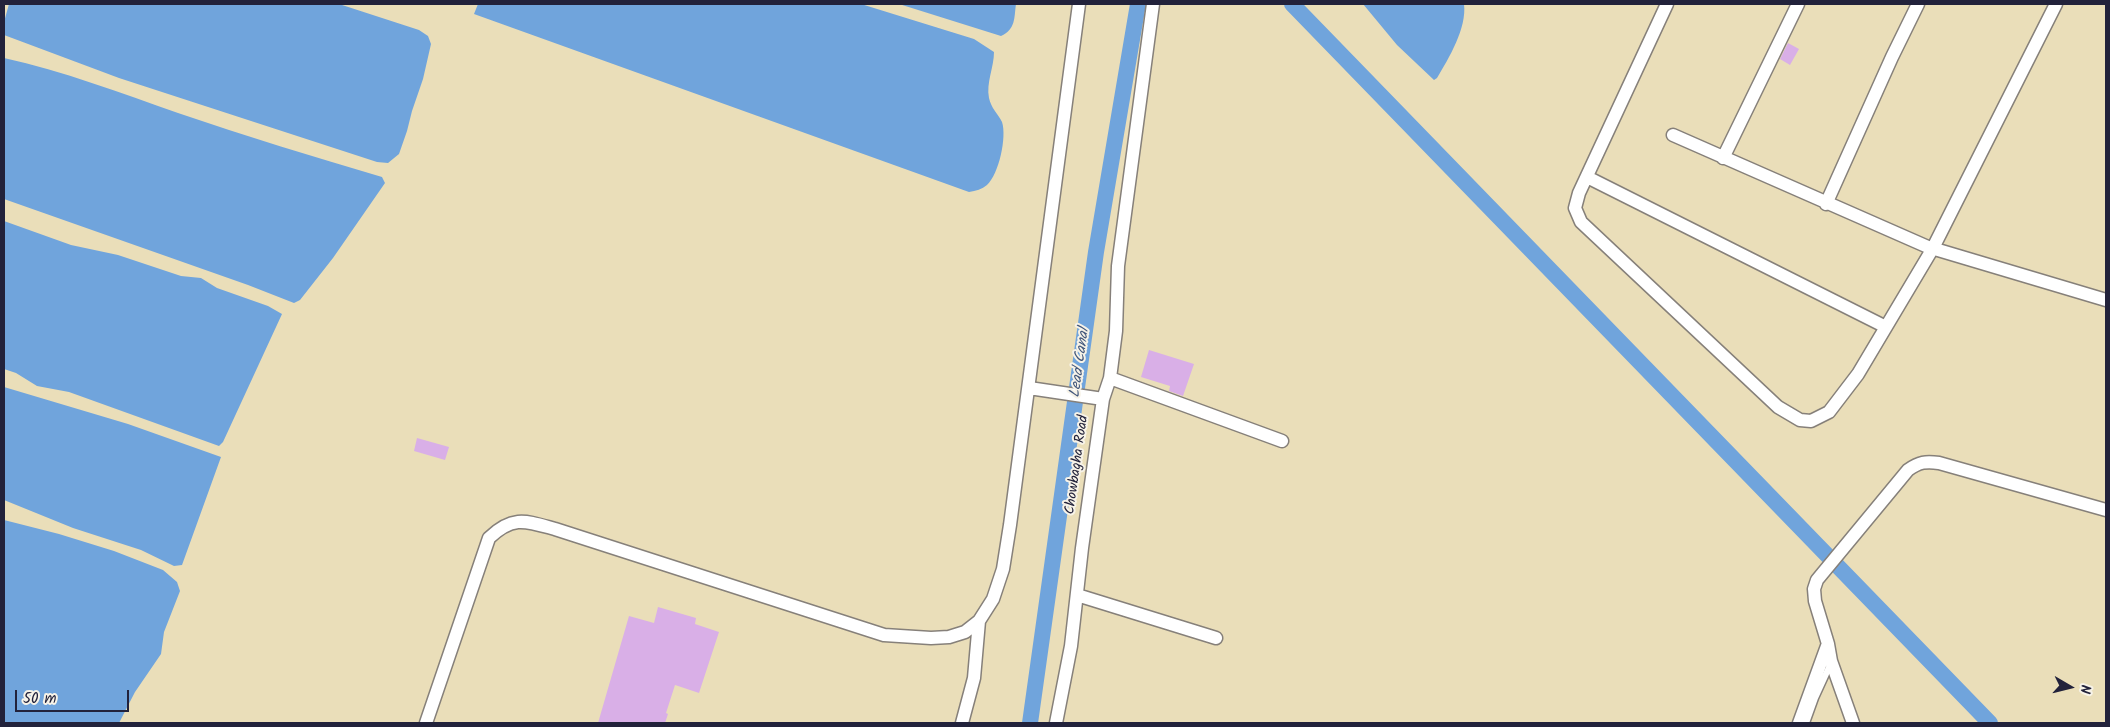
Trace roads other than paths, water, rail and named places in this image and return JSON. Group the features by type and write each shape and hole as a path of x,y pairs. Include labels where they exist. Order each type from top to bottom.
{"street":[{"path":"426,723 489,538 504,525 514,522 528,522 555,529 884,635 949,637 965,632 980,621 993,600 1003,568 1029,388 1079,4"},
{"name":"Chowbagha Road","path":"1056,723 1071,646 1103,400 1110,378 1116,331 1118,266 1154,4"},
{"path":"1667,4 1579,193 1575,208 1581,222 1778,406 1800,420 1811,421 1829,412 1858,374 1933,248 2056,4"},
{"path":"1723,158 1798,4"},
{"path":"1826,204 1918,4"},
{"path":"1673,135 1826,204 1933,248 2106,300"},
{"path":"1587,177 1886,327"},
{"path":"1110,378 1282,441"},
{"path":"1029,388 1103,400"},
{"path":"1853,723 1831,662 1828,644 1815,602 1814,589 1817,580 1908,470 1918,463 1928,461 2106,510"},
{"path":"1077,595 1216,638"},
{"path":"962,723 974,678 980,621"},
{"path":"1800,723 1828,644"}],"lane":[{"path":"1806,723 1831,662"}],"water":[{"path":"9,4 339,4 419,30 428,36 431,44 423,79 399,154 388,163 377,162 119,78 4,35 4,22"},
{"path":"478,4 861,4 974,39 994,52 988,92 991,105 1002,122 1003,146 1001,155 995,173 987,185 979,190 969,192 474,14"},
{"path":"899,4 1016,4 1012,26 1001,36"},
{"path":"1363,4 1464,4 1463,23 1460,33 1452,52 1437,78 1434,80 1397,45"},
{"path":"4,58 70,76 229,130 382,177 385,183 333,258 300,300 294,303 4,199"},
{"path":"4,221 71,245 118,255 181,276 201,278 217,288 268,306 282,314 223,442 219,446 69,392 37,386 16,373 4,369"},
{"path":"4,387 128,424 221,457 182,565 174,566 141,550 73,528 4,500"},
{"path":"4,520 114,551 163,570 177,582 180,591 164,632 161,654 135,692 119,723 4,723"}],"waterway":[{"name":"Lead Canal","path":"1030,723 1096,252 1138,4"},
{"path":"1292,4 1990,723"}]}
